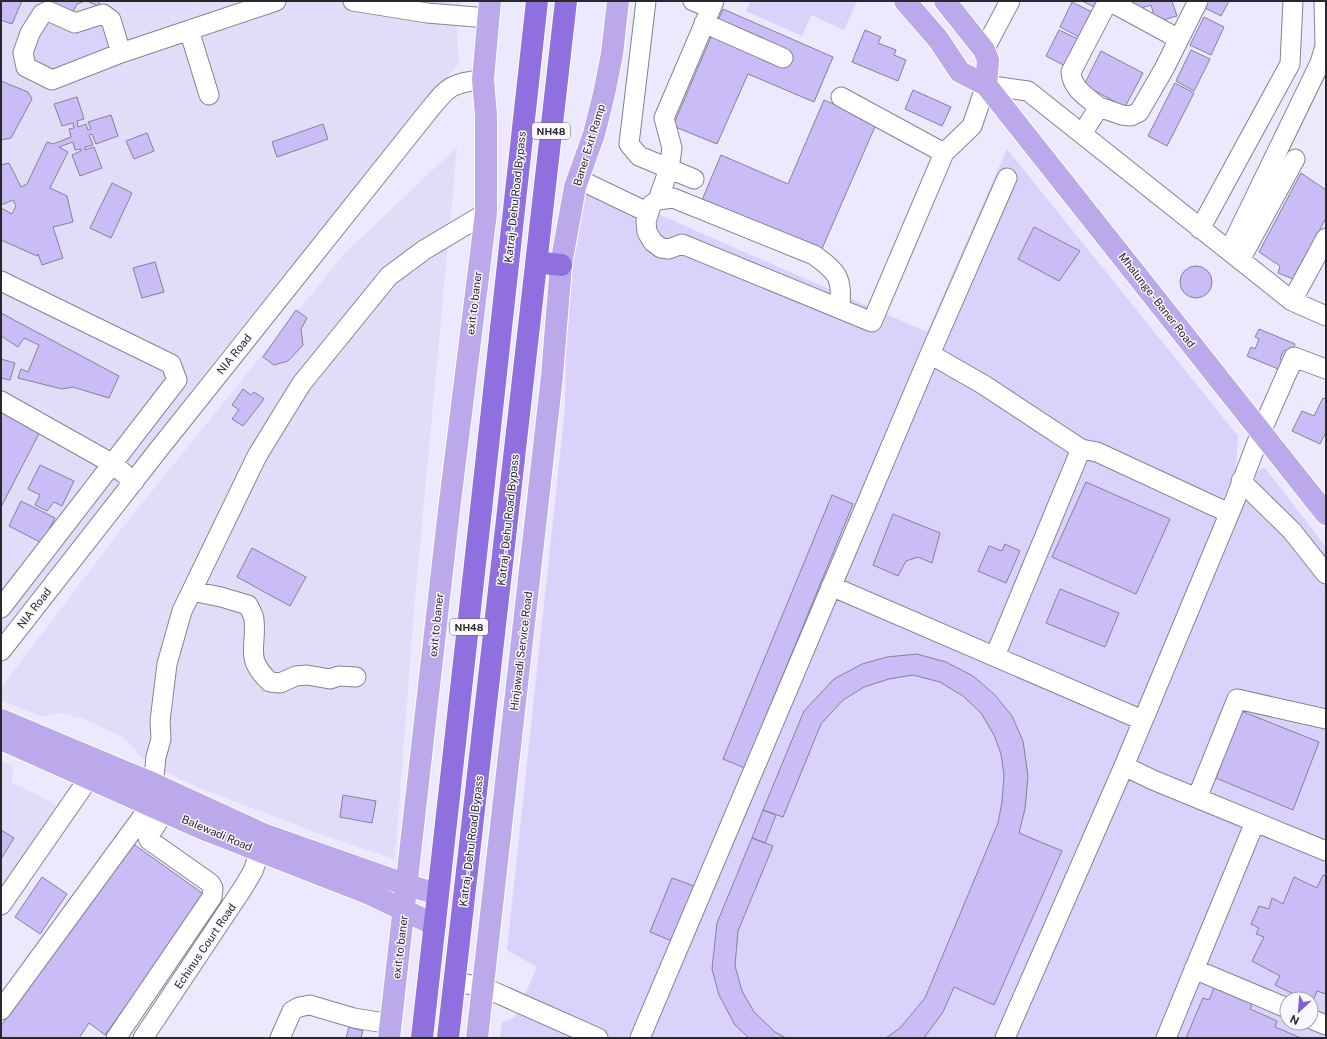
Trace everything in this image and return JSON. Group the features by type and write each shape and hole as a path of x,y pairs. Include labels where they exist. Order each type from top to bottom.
{"highway":[{"name":"Katraj - Dehu Road Bypass","path":"422,1038 482,514 512,215 537,1"},
{"name":"Katraj - Dehu Road Bypass","path":"448,1038 566,1"},
{"path":"536,262 561,264"}],"main road":[{"name":"Baner Exit Ramp","path":"561,264 578,179 594,134 604,94 612,54 618,1"},
{"name":"Mhalunge - Baner Road","path":"905,1 938,39 960,72 986,86 1326,514"},
{"path":"946,1 984,50 988,60 986,86"},
{"path":"489,9 483,79 486,116 486,212 512,215"},
{"name":"exit to baner","path":"390,1031 449,510 486,212"},
{"name":"Hinjawadi Service Road","path":"477,1038 552,376 561,264"},
{"name":"Balewadi Road","path":"1,720 154,784 265,835 407,886 438,894"},
{"name":"Balewadi Road","path":"1,739 260,851 370,894 435,925"},
{"path":"479,771 507,775"}],"street":[{"path":"121,53 106,8 75,23 48,11 42,14 30,33 23,53 26,67 52,80 121,53 276,1"},
{"path":"353,1 427,13 489,9"},
{"path":"646,1 629,144 639,156 694,179"},
{"path":"693,1 783,58"},
{"path":"984,50 1010,1"},
{"path":"1179,39 1109,1 1072,72 1072,80 1076,88 1099,106 1131,116 1140,112 1179,39 1198,1"},
{"path":"1200,228 1290,64 1293,1"},
{"path":"1234,256 1320,63 1325,47 1325,4"},
{"path":"709,11 664,118 672,148 669,169 646,222 647,232 653,242 661,248 669,249 682,244 872,322 944,154 972,126 986,86 1028,91 1292,301 1326,316"},
{"path":"189,30 209,95"},
{"name":"NIA Road","path":"1,651 163,443 436,101 448,88 457,83 483,79"},
{"path":"841,97 944,154"},
{"path":"1082,134 1099,106"},
{"path":"1234,256 1295,159"},
{"path":"640,1038 930,354 1007,178"},
{"path":"578,179 653,206 673,198 814,255 832,268 838,277 841,292 840,308"},
{"path":"116,1038 212,897 213,888 210,884 149,840 148,837 158,808 154,784 156,757 161,739 160,721 167,664 182,611 257,456 302,383 389,276 424,250 486,212"},
{"path":"1292,301 1326,238"},
{"path":"1,280 171,364 177,380 1,608"},
{"path":"930,354 984,385 1081,449 1097,452 1230,513"},
{"path":"1004,1038 1124,766 1230,513 1261,432 1294,357 1326,369"},
{"path":"1,401 113,464 134,482"},
{"path":"995,656 1081,449"},
{"path":"1241,481 1292,531 1326,574"},
{"path":"831,586 1142,720"},
{"path":"192,591 220,597 248,606 254,619 253,651 255,665 270,682 280,683 296,676 307,675 330,679 339,676 356,678"},
{"path":"1197,798 1237,700 1326,719"},
{"path":"1124,766 1153,780 1326,851"},
{"path":"1,905 89,778"},
{"path":"1,1010 158,808"},
{"path":"1166,1038 1255,822"},
{"name":"Echinus Court Road","path":"144,1038 243,888 253,871 260,851"},
{"path":"1194,969 1279,1005"},
{"path":"455,982 483,987 598,1038"},
{"path":"280,1038 292,1011 299,1007 310,1005 354,1018 390,1031"}],"shaded area":[{"path":"1,1 461,1 457,33 459,63 214,361 1,638"},
{"path":"750,1 857,1 844,30 811,15 802,36 746,11"},
{"path":"55,23 77,33 100,25 105,28 113,53 50,76 28,59 44,24"},
{"path":"457,147 415,598 395,859 326,836 179,779 139,756 135,749 121,736 84,719 62,713 42,717 1,700 1,688 126,523 344,254"},
{"path":"1007,149 1238,436 1236,467 1251,474 1265,468 1326,547 1326,1038 500,1038 502,1023 515,1017 537,967 507,950 565,408 566,348 575,230 587,183 927,332"},
{"path":"1,761 13,766 12,783 61,807 1,896"}],"building":[{"path":"1,1 22,1 12,24 1,20"},
{"path":"41,1 85,1 77,4 72,14"},
{"path":"87,1 100,1 98,6"},
{"path":"1082,1 1100,1 1096,8"},
{"path":"1132,1 1172,1 1177,16 1156,22 1151,5 1135,10"},
{"path":"1206,1 1229,1 1221,16 1203,7"},
{"path":"1072,2 1092,12 1079,37 1060,27"},
{"path":"723,9 833,57 814,102 748,74 717,144 673,126"},
{"path":"1204,17 1224,27 1211,55 1190,45"},
{"path":"865,30 881,37 878,43 896,50 894,55 906,60 898,81 852,62"},
{"path":"1059,30 1078,39 1065,66 1046,56"},
{"path":"1191,50 1210,59 1194,91 1176,81"},
{"path":"1101,51 1143,73 1125,107 1084,85"},
{"path":"1,81 28,92 32,99 11,138 1,140"},
{"path":"1175,83 1194,93 1167,146 1148,136"},
{"path":"913,90 951,107 942,126 905,109"},
{"path":"77,97 84,119 77,121 78,127 86,124 88,130 91,129 88,122 111,115 118,136 96,144 92,134 89,135 93,145 85,147 85,150 94,147 102,168 80,176 72,155 81,151 81,149 75,150 73,142 59,147 68,152 50,188 67,196 73,222 53,227 63,258 42,265 38,254 37,256 1,240 1,208 12,214 16,206 13,200 1,205 1,165 9,163 21,187 27,184 47,142 53,144 71,137 69,129 74,128 73,123 62,126 54,104"},
{"path":"824,100 877,122 821,251 702,200 721,155 788,184"},
{"path":"323,124 328,139 277,157 272,142"},
{"path":"147,133 154,151 134,159 126,141"},
{"path":"1301,173 1326,190 1326,218 1293,279 1278,273 1280,266 1259,252"},
{"path":"112,183 132,193 111,238 90,228"},
{"path":"1034,227 1080,251 1059,281 1018,259"},
{"path":"155,262 164,292 142,298 133,268"},
{"path":"1193,266 1199,266 1209,273 1212,282 1211,288 1205,295 1199,298 1193,298 1183,291 1180,285 1180,279 1187,269"},
{"path":"296,310 307,318 301,329 303,345 288,361 274,365 263,357"},
{"path":"1,313 119,376 109,398 73,387 62,389 18,378 21,369 28,372 39,345 24,338 18,347 1,336"},
{"path":"1259,329 1295,344 1291,353 1284,350 1280,359 1287,362 1283,371 1247,356 1251,347 1255,349 1259,339 1255,337"},
{"path":"1,359 15,363 10,380 1,378"},
{"path":"243,389 251,395 254,392 264,399 243,426 232,419 239,410 232,405"},
{"path":"1323,398 1326,399 1326,432 1320,444 1292,431 1302,411 1314,416"},
{"path":"1,404 43,426 1,507"},
{"path":"40,465 74,481 62,506 54,502 47,511 35,505 40,495 28,489"},
{"path":"1086,482 1170,519 1136,594 1052,557"},
{"path":"832,495 853,504 745,768 723,759"},
{"path":"21,501 55,518 42,543 9,526"},
{"path":"893,514 940,533 932,563 918,557 906,561 898,576 873,565"},
{"path":"1005,544 1020,551 1006,583 978,571 989,546 1002,551"},
{"path":"252,548 306,577 290,606 237,577"},
{"path":"1060,589 1119,613 1105,647 1046,623"},
{"path":"917,654 946,662 973,676 994,694 1012,716 1023,741 1028,776 1025,809 1019,833 1062,851 994,1005 954,987 943,1012 924,1038 886,1038 900,1028 925,998 998,823 1002,802 1004,775 1001,754 994,735 981,713 963,696 940,682 913,675 889,679 864,687 843,700 821,724 783,817 763,810 804,711 834,679 862,664 887,657"},
{"path":"1241,711 1319,742 1293,810 1216,778"},
{"path":"343,795 376,801 372,823 340,817"},
{"path":"763,810 776,815 765,843 752,838"},
{"path":"1,830 14,838 1,859"},
{"path":"752,838 773,846 738,931 735,966 742,991 754,1012 775,1032 786,1038 749,1038 735,1025 719,995 712,969 717,923"},
{"path":"132,843 205,895 105,1035 89,1023 79,1038 1,1038 1,1026"},
{"path":"1323,875 1326,876 1326,994 1319,991 1287,991 1275,985 1280,976 1252,961 1264,937 1256,934 1259,928 1251,924 1259,906 1269,909 1272,898 1283,904 1294,877 1317,888"},
{"path":"42,877 67,894 40,934 15,917"},
{"path":"672,878 694,886 672,941 650,932"},
{"path":"1214,988 1252,1004 1250,1009 1277,1021 1275,1027 1279,1029 1279,1031 1284,1031 1301,1038 1186,1038 1203,998 1209,1000"},
{"path":"349,1027 363,1031 361,1038 346,1038"}]}
